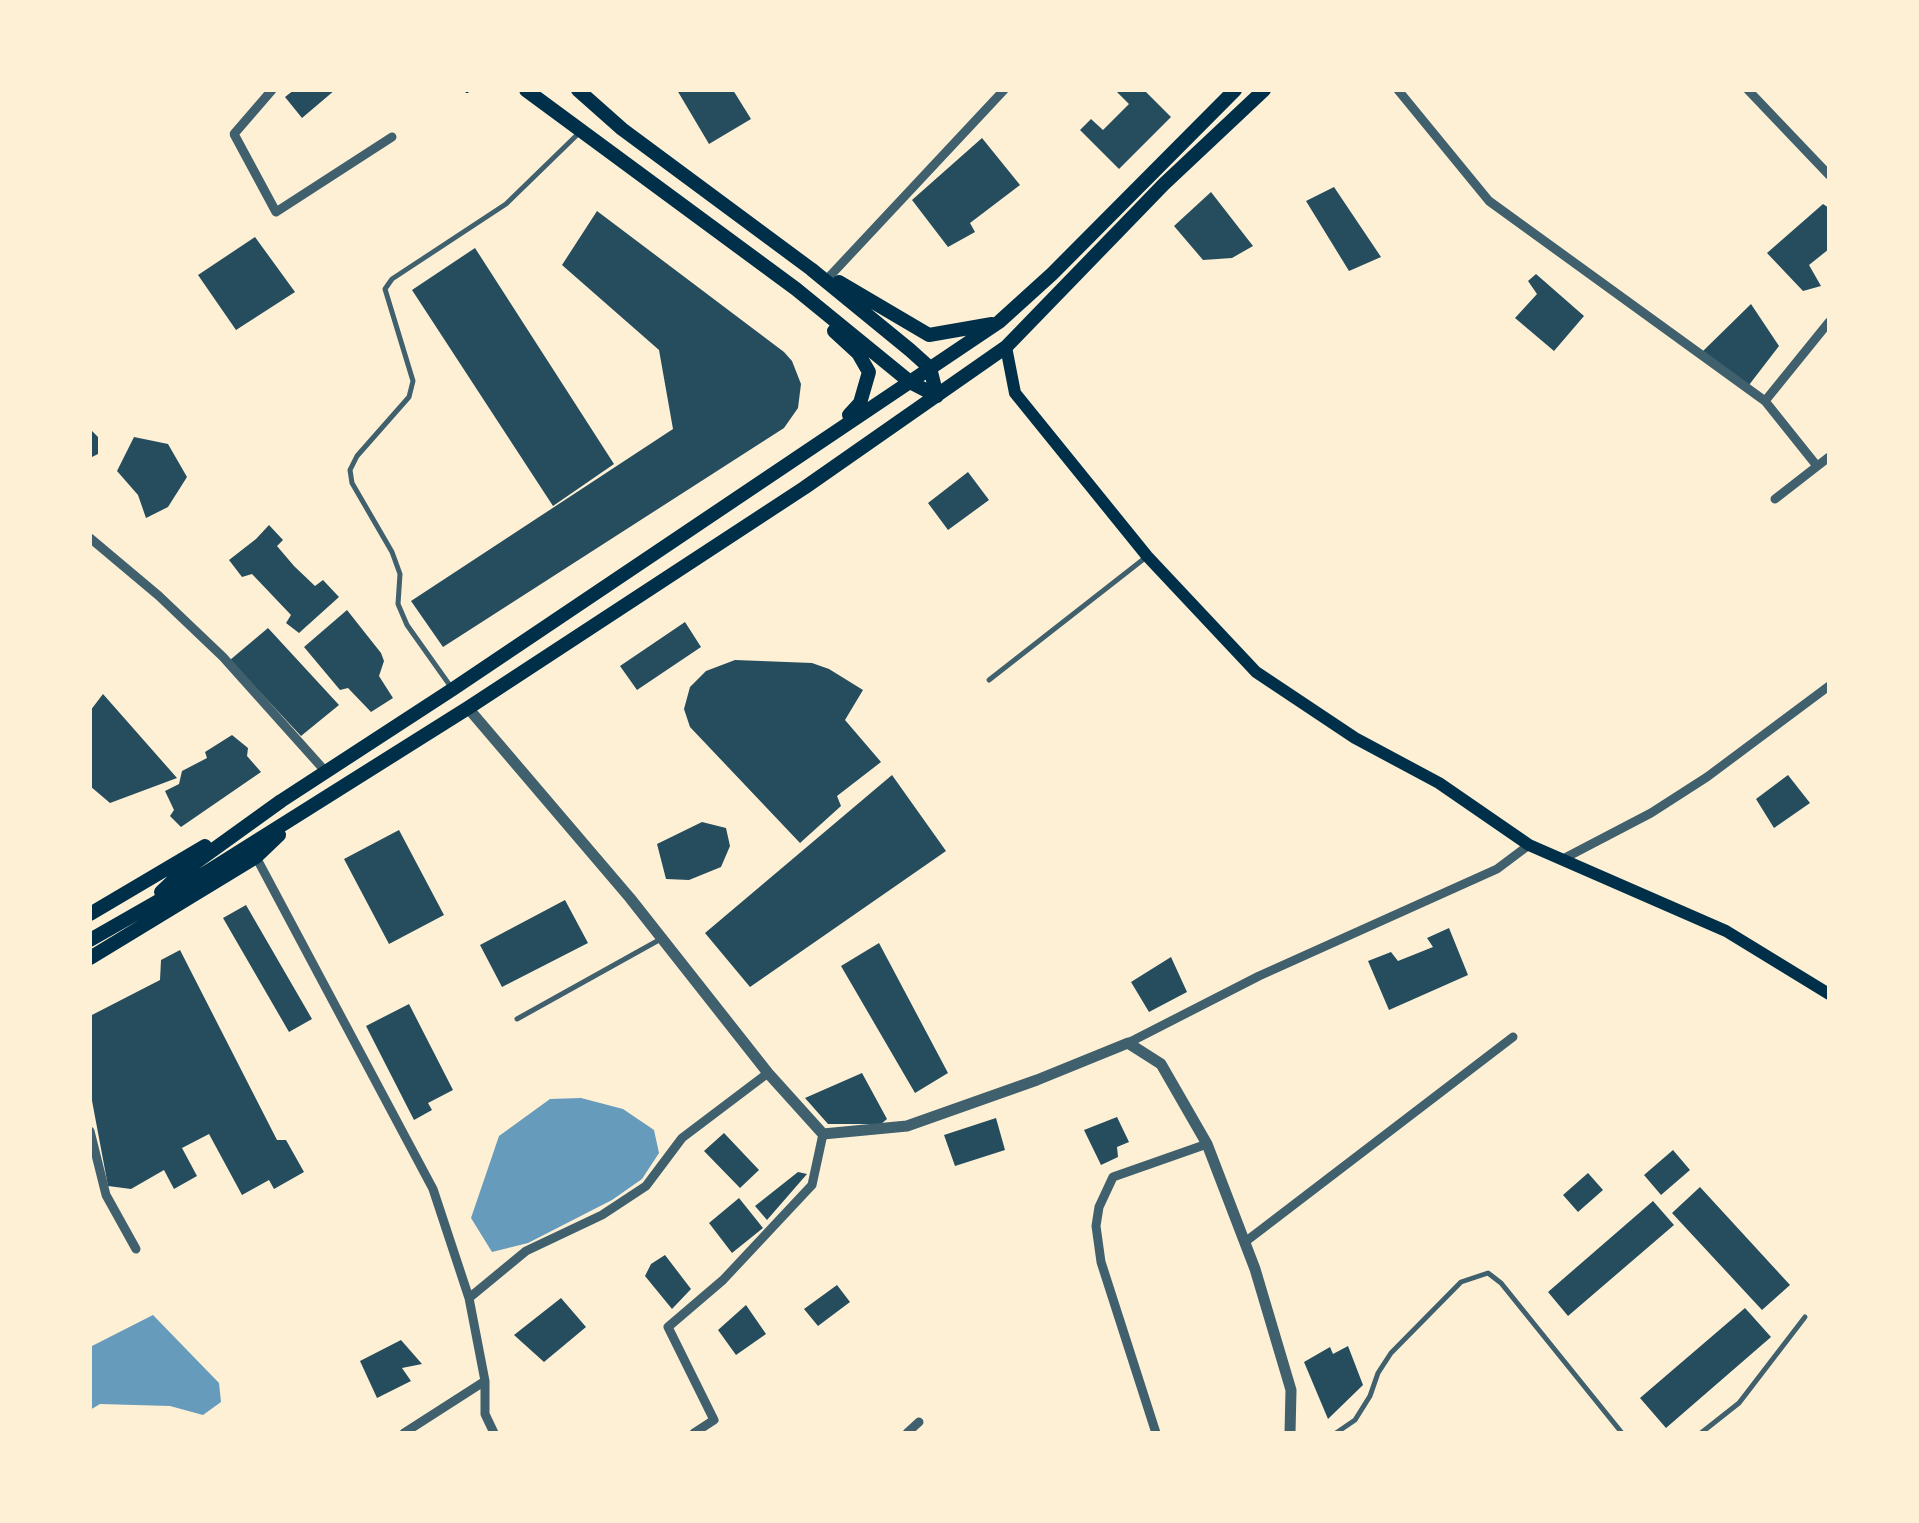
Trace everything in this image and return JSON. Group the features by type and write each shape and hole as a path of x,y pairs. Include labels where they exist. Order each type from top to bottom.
{"main road":[{"path":"526,90 796,289 910,382 937,396"},
{"path":"578,90 622,129 812,269 930,368 937,396"},
{"path":"90,914 281,801 453,690 999,322 1235,90"},
{"path":"90,940 298,817 468,708 1006,347 1164,184 1264,90"},
{"path":"812,269 929,335 999,322"},
{"path":"796,289 858,353 869,372 860,403 823,440"},
{"path":"1006,347 1015,392 1184,599 1256,672 1355,738 1440,784 1529,844 1726,931 1829,994"},
{"path":"146,906 181,873 281,801"},
{"path":"90,958 256,858 298,817"}],"street":[{"path":"272,90 234,134 276,212 392,138"},
{"path":"830,277 1004,90"},
{"path":"1398,90 1488,201 1765,401 1818,466"},
{"path":"1748,90 1829,175"},
{"path":"1765,401 1829,322"},
{"path":"1775,499 1829,457"},
{"path":"90,538 222,656 326,772"},
{"path":"1562,860 1665,804 1829,686"},
{"path":"468,708 662,939 768,1073 824,1134"},
{"path":"824,1134 908,1126 1128,1043 1260,976 1497,870 1529,844"},
{"path":"256,858 433,1188 468,1298 484,1382 485,1414 494,1433"},
{"path":"1244,1242 1513,1037"},
{"path":"1128,1043 1161,1064 1207,1144 1244,1242 1291,1390 1290,1433"},
{"path":"468,1298 526,1251 602,1215 646,1186 682,1138 768,1073"},
{"path":"90,1131 106,1195 136,1250"},
{"path":"694,1433 714,1420 668,1327 723,1280 812,1185 824,1134"},
{"path":"1156,1433 1101,1262 1096,1226 1099,1207 1114,1177 1207,1144"},
{"path":"404,1433 484,1382"},
{"path":"907,1433 919,1422"}],"lane":[{"path":"453,690 407,626 398,604 400,574 392,552 352,483 350,470 357,456 409,397 413,381 385,289 392,279 506,204 582,131"},
{"path":"989,680 1147,556"},
{"path":"517,1019 662,939"},
{"path":"1336,1433 1354,1420 1391,1353 1461,1282 1488,1273 1501,1283 1622,1433"},
{"path":"1701,1433 1739,1403 1805,1317"}],"water":[{"path":"581,1098 623,1109 654,1130 659,1153 642,1179 612,1200 528,1243 492,1252 471,1218 499,1136 550,1099"},
{"path":"153,1315 219,1383 221,1402 203,1415 170,1406 100,1404 90,1410 90,1347"}],"building":[{"path":"294,90 335,90 302,118 285,97"},
{"path":"677,90 733,90 751,119 709,144"},
{"path":"1115,90 1144,90 1171,117 1119,169 1080,130 1091,119 1103,130 1129,104"},
{"path":"982,138 1020,185 970,223 975,232 948,247 912,200"},
{"path":"1334,187 1381,257 1349,271 1306,201"},
{"path":"1211,192 1253,246 1232,258 1203,260 1174,226"},
{"path":"1823,204 1829,208 1829,249 1809,265 1821,286 1803,291 1767,253"},
{"path":"597,211 784,352 801,384 798,408 784,428 443,647 411,601 673,429 659,350 562,265"},
{"path":"255,237 295,292 236,330 198,275"},
{"path":"475,248 614,464 553,506 412,290"},
{"path":"1536,274 1584,316 1554,351 1515,318 1537,294 1528,281"},
{"path":"1751,304 1779,346 1749,385 1703,351"},
{"path":"90,429 98,437 98,454 90,458"},
{"path":"134,437 168,444 187,477 168,507 146,518 138,495 117,471"},
{"path":"968,472 989,500 948,530 928,503"},
{"path":"269,525 283,540 277,546 294,566 315,586 323,580 339,597 299,633 286,623 291,615 252,574 242,577 229,560"},
{"path":"347,610 381,653 384,661 379,676 393,698 371,712 348,688 340,690 304,647"},
{"path":"685,622 701,647 637,690 620,666"},
{"path":"268,628 339,705 301,736 230,660"},
{"path":"735,660 812,663 863,690 845,720 881,762 837,796 841,806 800,843 690,727 684,709 690,687 706,671"},
{"path":"103,694 177,778 110,803 90,786 90,711"},
{"path":"232,735 248,748 247,756 261,772 181,827 170,816 174,810 165,791 179,784 182,771 207,758 205,752"},
{"path":"892,775 946,851 750,987 705,933"},
{"path":"1788,775 1810,803 1774,828 1756,799"},
{"path":"702,822 726,828 730,846 721,867 689,880 666,879 657,844"},
{"path":"399,830 444,915 389,944 344,859"},
{"path":"565,900 588,943 502,987 480,945"},
{"path":"246,905 312,1019 289,1032 223,918"},
{"path":"1449,928 1468,975 1389,1010 1368,961 1391,952 1398,961 1433,947 1427,938"},
{"path":"879,943 948,1073 915,1093 841,966"},
{"path":"180,950 277,1140 286,1140 304,1172 274,1189 269,1180 242,1195 209,1134 182,1148 197,1176 174,1189 164,1170 131,1189 108,1186 90,1090 90,1016 160,980 161,960"},
{"path":"1171,957 1187,992 1149,1012 1131,982"},
{"path":"409,1004 453,1090 428,1103 432,1110 414,1120 366,1026"},
{"path":"862,1073 887,1119 881,1124 828,1124 805,1098"},
{"path":"1117,1117 1129,1142 1117,1147 1118,1157 1101,1165 1084,1130"},
{"path":"996,1118 1005,1150 955,1166 944,1135"},
{"path":"724,1133 759,1170 740,1188 704,1151"},
{"path":"1673,1150 1690,1170 1661,1195 1644,1175"},
{"path":"798,1172 807,1174 767,1220 755,1206"},
{"path":"1588,1173 1603,1190 1578,1212 1563,1195"},
{"path":"1700,1187 1790,1285 1762,1310 1672,1213"},
{"path":"739,1198 763,1228 732,1253 709,1223"},
{"path":"1653,1201 1674,1225 1568,1316 1548,1292"},
{"path":"665,1255 691,1289 672,1309 645,1276 651,1264"},
{"path":"837,1285 850,1302 818,1326 804,1309"},
{"path":"561,1298 586,1327 544,1362 514,1335"},
{"path":"746,1305 766,1334 736,1355 718,1330"},
{"path":"1745,1308 1771,1337 1666,1428 1640,1398"},
{"path":"401,1340 422,1364 402,1368 411,1381 377,1398 360,1361"},
{"path":"1348,1346 1363,1385 1328,1419 1304,1362 1330,1347 1333,1354"}]}
